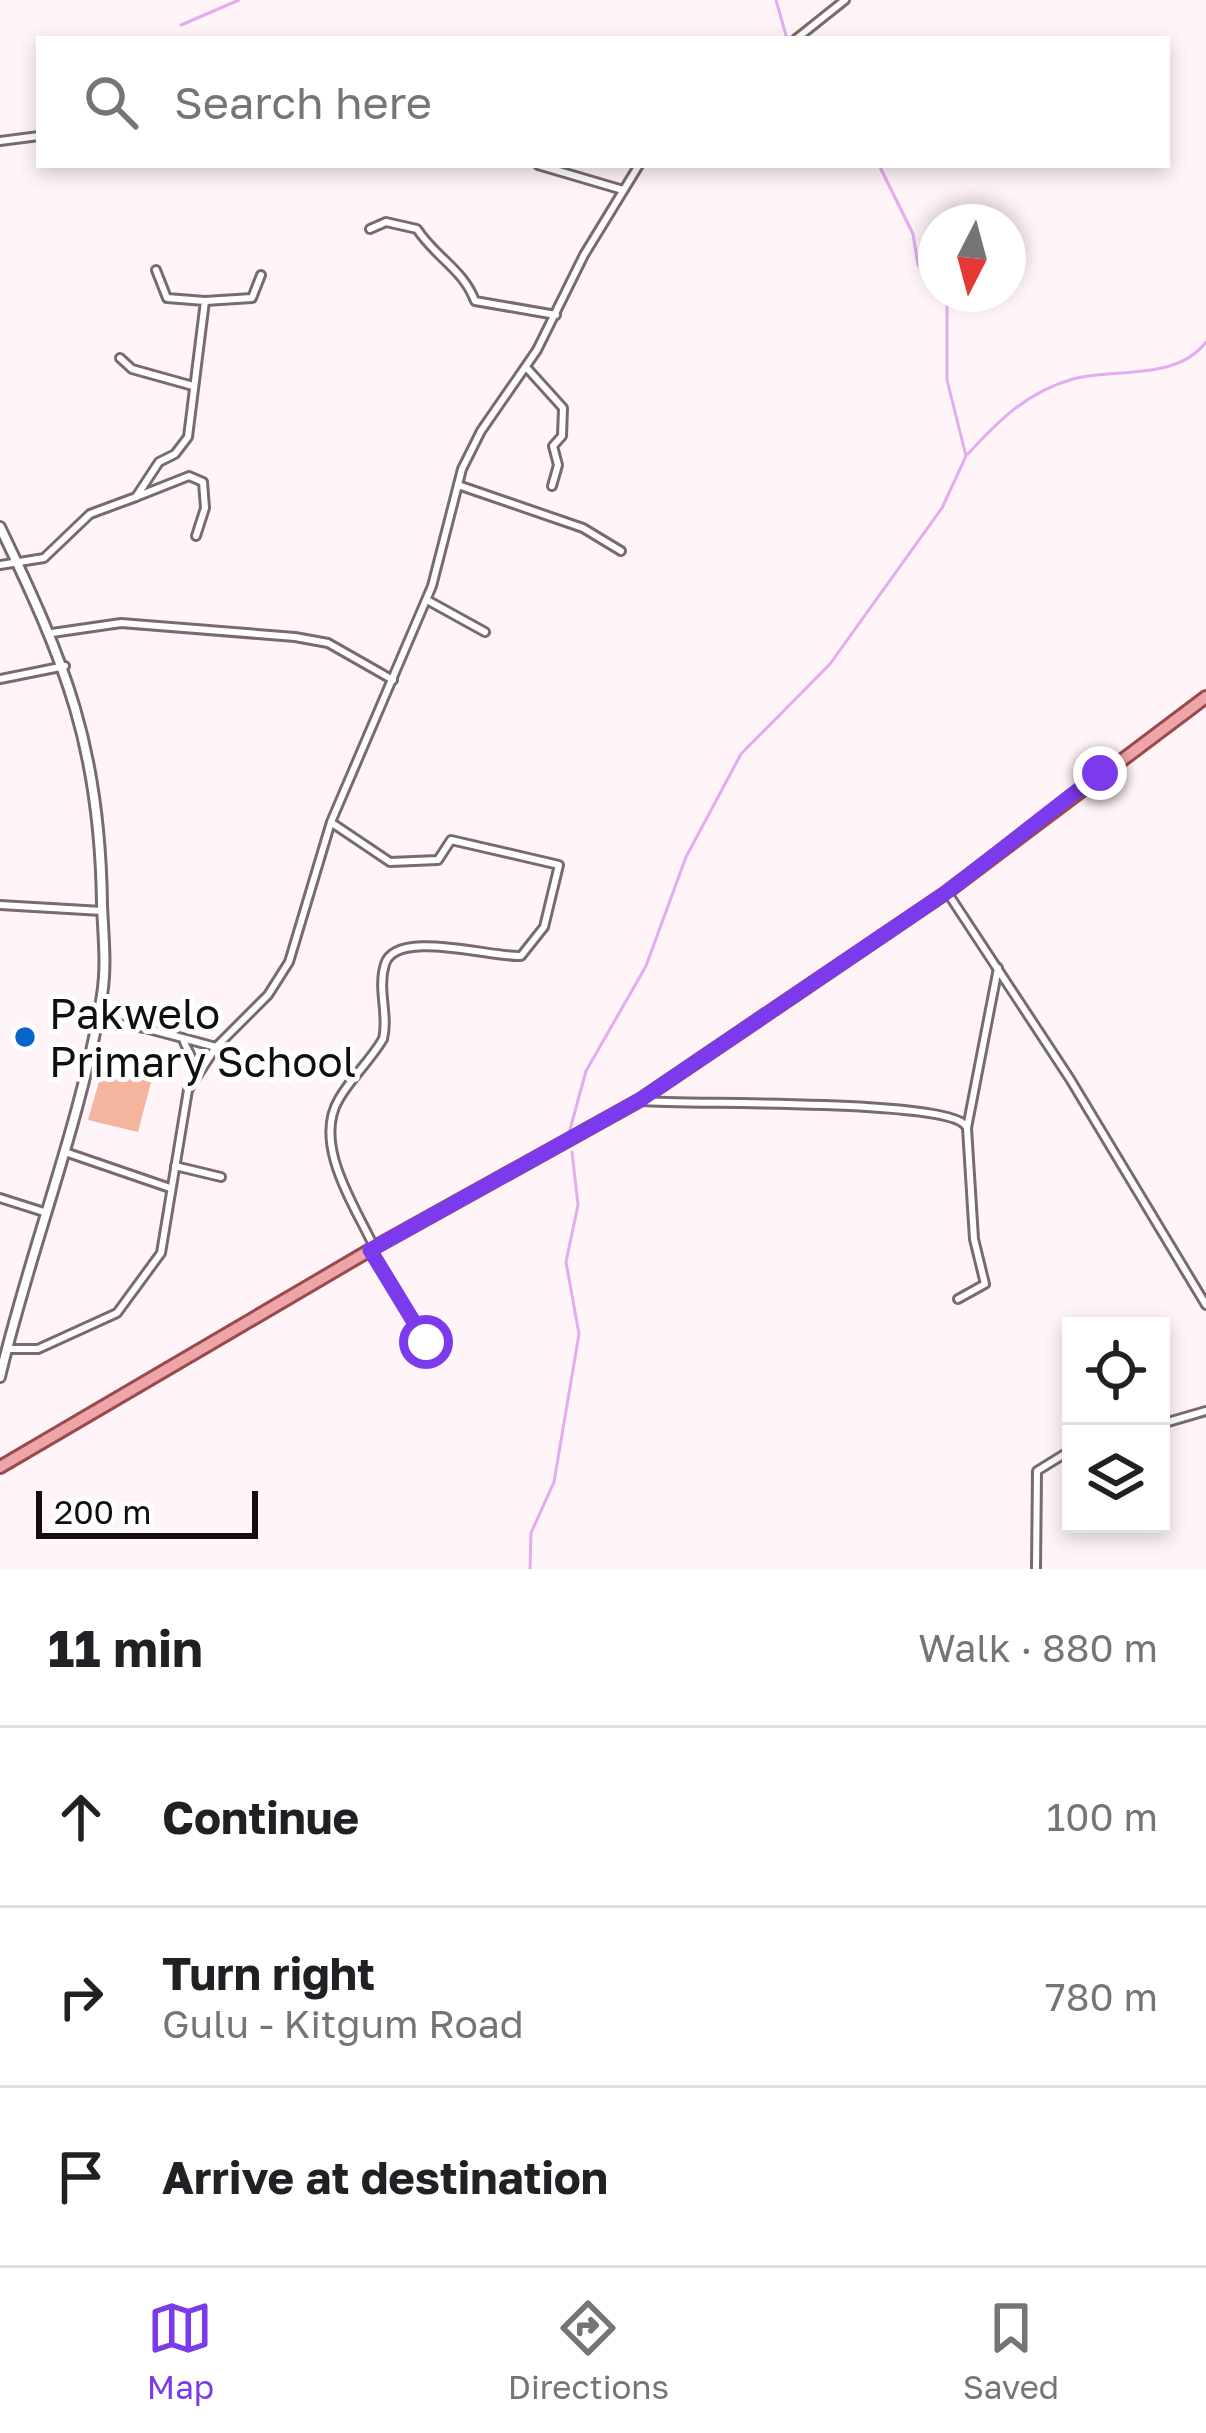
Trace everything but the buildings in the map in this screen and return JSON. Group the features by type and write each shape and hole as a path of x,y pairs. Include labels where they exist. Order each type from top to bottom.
{"main road":[{"path":"0,1467 372,1248 640,1100 947,892 1206,698"}],"street":[{"path":"800,36 845,0"},
{"path":"0,140 36,136"},
{"path":"548,168 623,190"},
{"path":"7,1349 38,1348 117,1313 164,1247 188,1090 216,1047 268,994 289,962 331,822 427,600 458,485 481,431 556,315 637,168"},
{"path":"370,229 386,222 417,229 433,254 455,266 476,301 556,315"},
{"path":"156,270 167,298 205,301 252,298 261,275"},
{"path":"136,496 159,462 176,454 188,436 205,301"},
{"path":"120,358 132,369 193,386"},
{"path":"525,366 563,408 562,436 553,446 558,465 552,486"},
{"path":"0,565 44,558 90,514 189,476 203,482 205,508 196,536"},
{"path":"458,485 584,528 621,551"},
{"path":"0,527 65,666 96,798 105,962 96,1021 0,1376"},
{"path":"427,600 485,632"},
{"path":"52,633 121,623 296,637 328,643 393,680"},
{"path":"0,679 65,666"},
{"path":"331,822 396,863 438,860 451,840 559,865 544,927 521,956 427,946 400,949 386,962 380,999 383,1039 341,1095 328,1125 332,1150 372,1248 436,1356"},
{"path":"947,892 999,965 1206,1305"},
{"path":"0,905 103,911"},
{"path":"958,1299 985,1283 974,1239 967,1128 999,965"},
{"path":"96,1021 216,1047"},
{"path":"184,1041 198,1071"},
{"path":"640,1100 704,1107 887,1106 954,1115 967,1128"},
{"path":"62,1151 170,1188"},
{"path":"175,1166 220,1177"},
{"path":"0,1198 44,1212"},
{"path":"1170,1421 1206,1411"},
{"path":"1036,1569 1037,1471 1062,1456"}],"shaded area":[{"path":"107,1054 156,1063 138,1132 88,1120"}],"waterway":[{"path":"181,25 239,0"},
{"path":"776,0 786,36"},
{"path":"880,168 913,234 918,265"},
{"path":"568,1137 586,1071 646,966 686,857 741,754 830,664 942,508 966,456 947,380 947,312"},
{"path":"968,454 1003,419 1042,391 1073,379 1179,363 1206,342"},
{"path":"530,1569 531,1533 554,1482 579,1334 566,1262 578,1205 572,1152"}],"place":[{"name":"Pakwelo Primary School","path":"25,1037"}],"route":[{"path":"426,1342 370,1250 640,1100 947,892 1100,773"}]}
